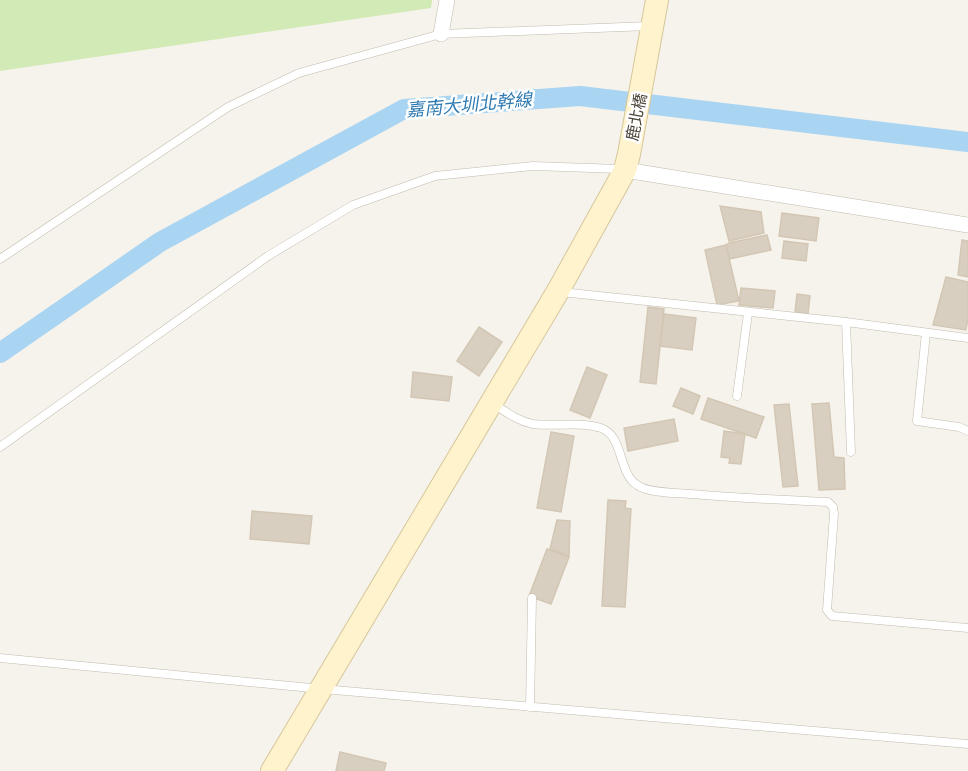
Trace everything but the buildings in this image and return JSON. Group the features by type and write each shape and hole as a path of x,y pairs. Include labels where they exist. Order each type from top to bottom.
{"main road":[{"name":"鹿北橋","path":"272,771 558,291 627,162 657,0"}],"street":[{"path":"441,34 447,0"},
{"path":"627,162 968,225"}],"lane":[{"path":"0,259 228,107 299,73 441,34 654,26"},
{"path":"0,447 268,256 352,205 435,176 534,166 627,162"},
{"path":"558,291 846,322 968,338"},
{"path":"737,396 748,313"},
{"path":"846,322 851,452"},
{"path":"926,333 917,421 958,427 968,431"},
{"path":"490,402 518,420 532,424 602,428 612,435 629,477 644,488 670,493 734,498 828,502 833,507 834,513 827,610 832,616 968,628"},
{"path":"530,706 532,598"},
{"path":"0,658 322,689 968,744"}],"green space":[{"path":"0,0 432,0 431,8 0,71"}],"waterway":[{"name":"嘉南大圳北幹線","path":"0,353 160,242 404,109 580,96 968,142"}]}
